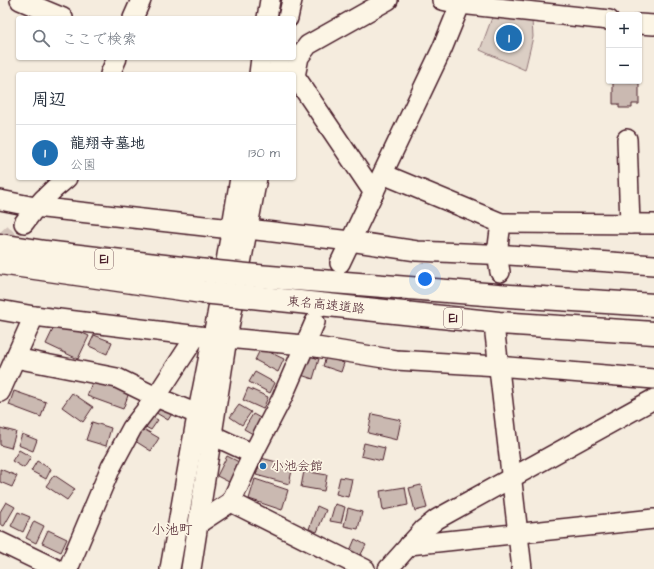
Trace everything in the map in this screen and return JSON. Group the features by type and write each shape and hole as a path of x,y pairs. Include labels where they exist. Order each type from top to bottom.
{"highway":[{"name":"東名高速道路","path":"0,245 45,252 257,276 510,296 654,305"},
{"name":"東名高速道路","path":"0,263 202,292 500,323 654,333"}],"street":[{"path":"20,0 58,16"},
{"path":"134,16 141,0"},
{"path":"267,16 270,0"},
{"path":"288,16 292,0"},
{"path":"296,72 299,57 308,45 388,0"},
{"path":"340,263 442,49 455,2 606,20"},
{"path":"642,24 654,25"},
{"path":"111,72 116,60"},
{"path":"262,70 277,60"},
{"path":"296,77 374,193"},
{"path":"628,139 630,224"},
{"path":"383,174 501,223 654,224"},
{"path":"24,223 35,207 47,194 64,180"},
{"path":"239,229 240,180"},
{"path":"170,569 212,337 239,229 256,180"},
{"path":"0,200 35,207 350,241 499,263 654,265"},
{"path":"499,263 501,223"},
{"path":"0,310 34,316 212,337 304,345 396,360 498,366 654,379"},
{"path":"0,392 34,316"},
{"path":"199,523 231,502 253,454 282,398 304,345 316,322"},
{"path":"495,334 522,569"},
{"path":"68,569 111,467 132,428 156,397 212,337"},
{"path":"191,569 212,435 212,337"},
{"path":"15,358 117,378 156,397 197,414"},
{"path":"388,569 423,530 437,519 654,399"},
{"path":"212,435 253,454"},
{"path":"231,502 336,562 365,569"},
{"path":"409,545 654,518"},
{"path":"0,542 56,569"}],"shaded area":[{"path":"493,15 532,20 533,37 525,70 480,50"}],"building":[{"path":"613,84 639,84 639,104 632,104 632,108 619,108 619,104 613,104"},
{"path":"57,321 89,336 78,359 46,344"},
{"path":"94,335 112,342 107,354 89,346"},
{"path":"261,348 284,359 278,372 255,360"},
{"path":"307,355 319,359 313,379 301,375"},
{"path":"326,357 344,363 341,372 323,366"},
{"path":"255,372 275,383 270,393 249,382"},
{"path":"94,377 130,390 123,409 87,396"},
{"path":"248,388 268,397 263,409 243,400"},
{"path":"14,391 46,402 41,417 9,405"},
{"path":"72,393 93,407 83,422 62,407"},
{"path":"158,403 173,412 168,420 153,411"},
{"path":"239,405 251,412 242,425 230,417"},
{"path":"253,414 262,419 253,434 244,429"},
{"path":"372,414 401,420 397,440 368,433"},
{"path":"149,415 158,420 151,430 142,425"},
{"path":"92,422 111,428 106,446 86,440"},
{"path":"140,427 159,438 151,451 132,439"},
{"path":"0,428 16,432 11,448 0,445"},
{"path":"22,434 37,440 33,451 18,445"},
{"path":"364,443 385,448 382,461 361,456"},
{"path":"19,450 31,457 24,468 12,461"},
{"path":"227,456 241,463 231,483 217,476"},
{"path":"261,458 293,466 289,484 256,475"},
{"path":"37,461 51,469 46,479 31,471"},
{"path":"0,469 17,476 12,487 0,482"},
{"path":"304,471 327,475 324,491 301,487"},
{"path":"54,475 75,489 67,500 46,486"},
{"path":"340,477 352,479 348,497 336,494"},
{"path":"255,479 288,490 282,510 249,499"},
{"path":"421,485 427,508 415,511 409,488"},
{"path":"405,487 408,505 383,510 380,491"},
{"path":"6,502 15,507 4,526 0,524 0,512"},
{"path":"335,504 345,507 341,523 330,521"},
{"path":"317,506 326,510 317,532 309,529"},
{"path":"348,508 362,512 358,529 344,526"},
{"path":"18,512 30,517 23,532 11,526"},
{"path":"34,521 44,526 36,543 26,538"},
{"path":"48,530 67,539 61,552 42,543"},
{"path":"355,539 366,545 359,558 349,553"}],"tunnel":[{"path":"0,245 24,223"},
{"path":"495,334 500,272"}],"place":[{"name":"龍翔寺墓地","path":"509,38"},
{"name":"小池会館","path":"263,466"}],"district":[{"name":"小池町","path":"172,530"}]}
